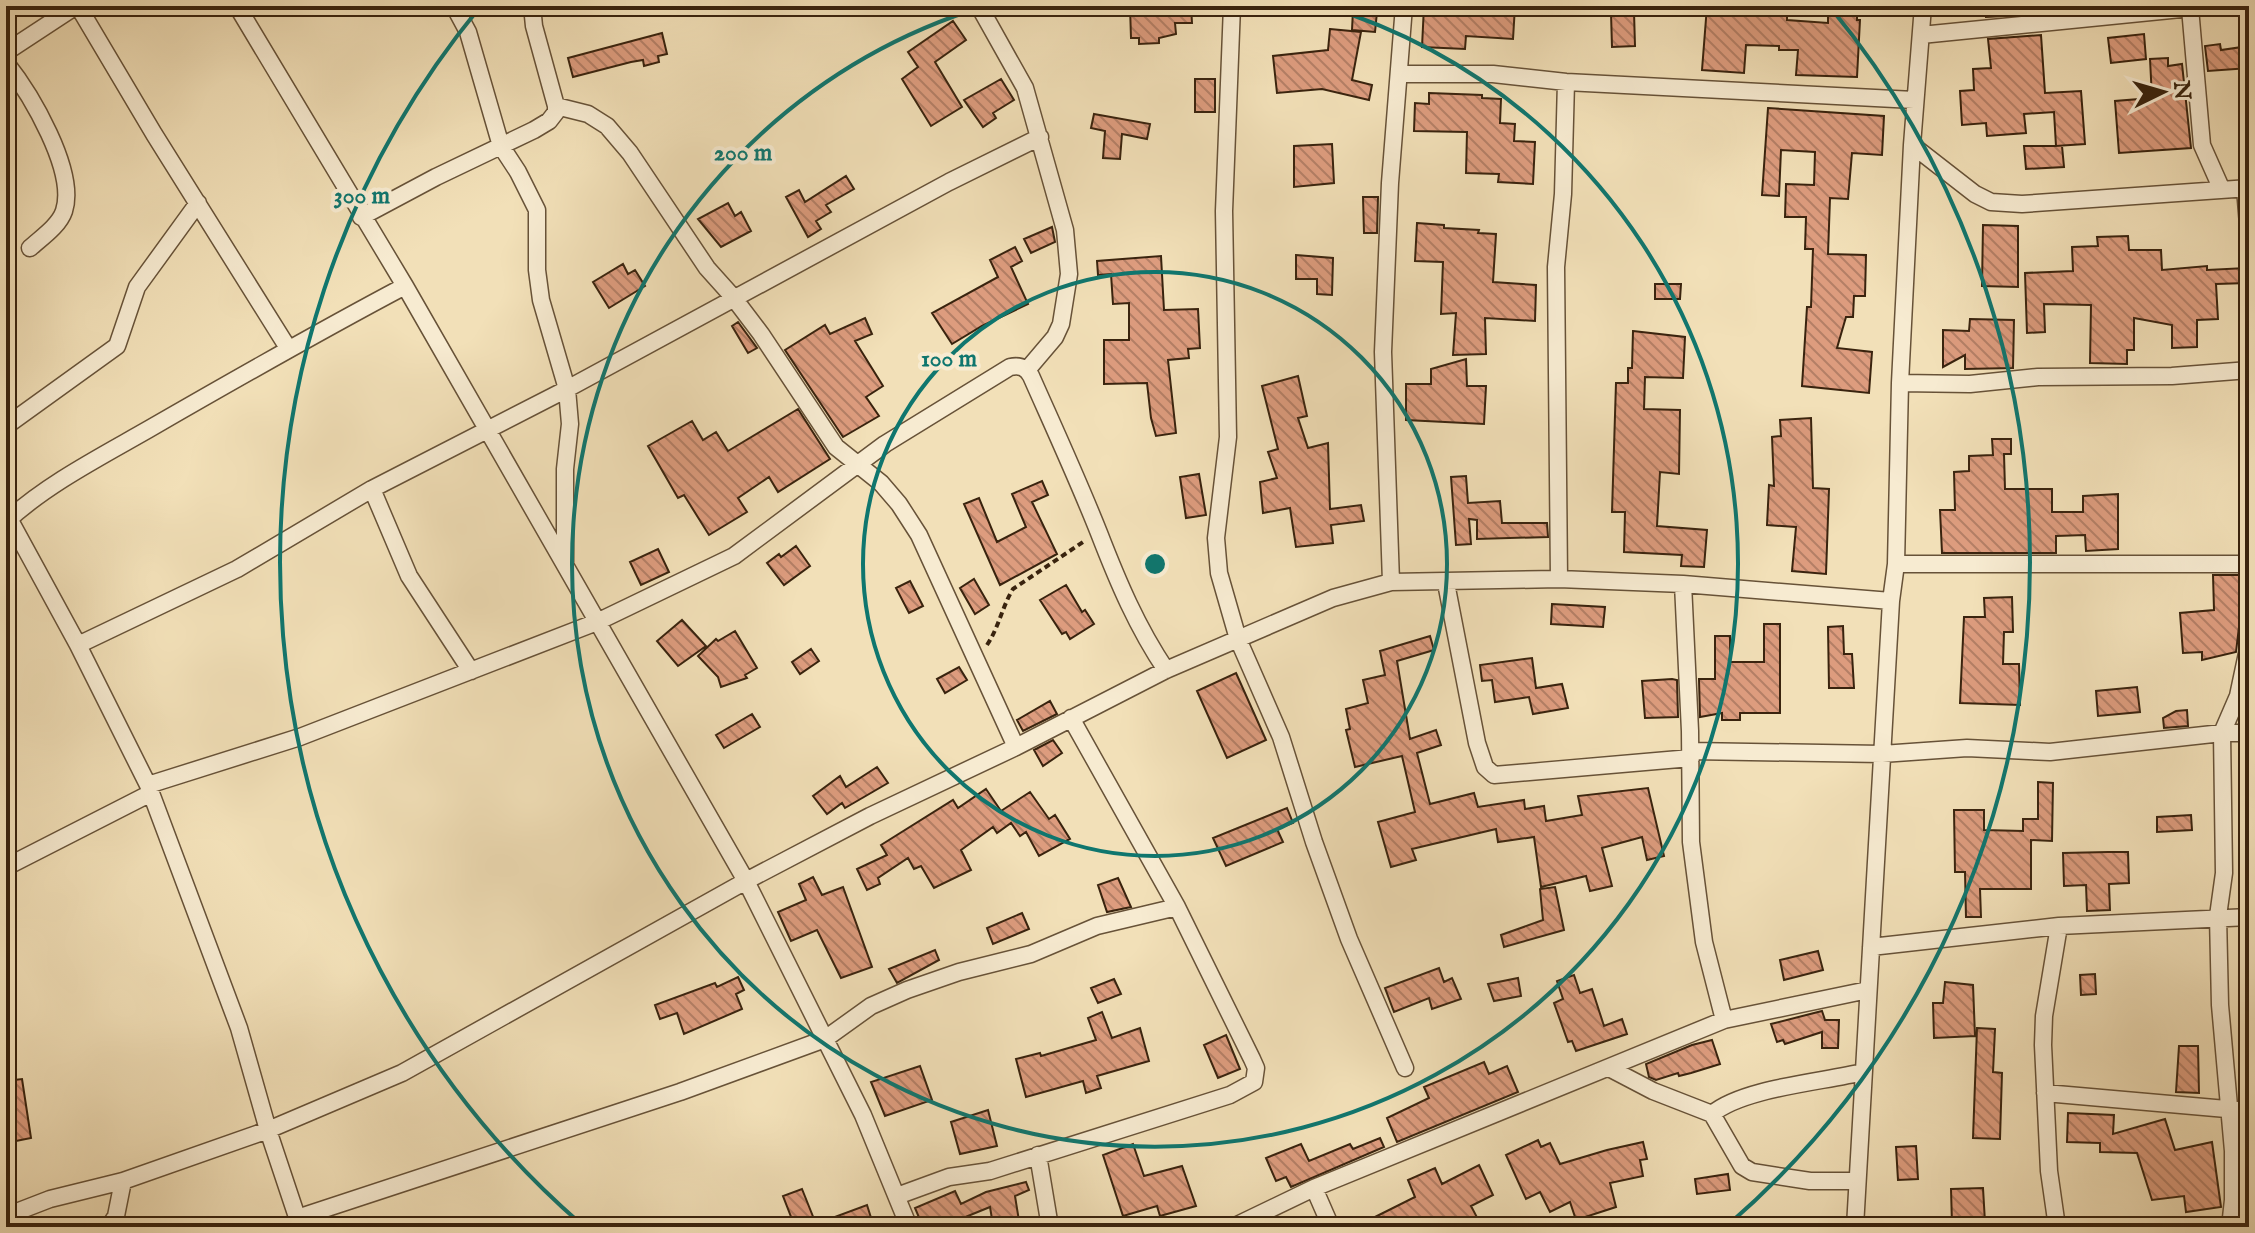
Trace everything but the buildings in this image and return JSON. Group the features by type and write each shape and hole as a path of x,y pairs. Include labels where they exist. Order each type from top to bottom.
{"street":[{"path":"6,52 77,6 288,348"},
{"path":"237,6 405,286 746,881 863,1115 909,1227"},
{"path":"454,6 468,32 501,146 537,210 537,270 541,300 567,389 570,424 565,469 565,566"},
{"path":"361,217 549,121 556,106 534,26 532,6"},
{"path":"979,6 1025,88 1065,230 1069,274 1061,324 1055,337 1027,370"},
{"path":"1232,6 1224,211 1228,437 1216,538 1219,573 1238,639 1281,737 1349,939 1405,1068"},
{"path":"1391,582 1383,352 1390,183 1404,6"},
{"path":"1855,1227 1891,601 1896,564 1900,383 1914,100 1923,6"},
{"path":"1921,35 2211,6"},
{"path":"2190,8 2200,136 2222,190"},
{"path":"6,63 24,85 39,112 61,164 64,211 55,225 30,248"},
{"path":"1399,74 1493,74 1566,82 1914,100"},
{"path":"1559,579 1556,267 1563,194 1566,82"},
{"path":"556,106 588,114 607,126 630,153 707,268 733,297 836,447 881,483 912,525 977,658 1016,747"},
{"path":"78,645 237,569 372,489 567,389 949,182 1040,137"},
{"path":"1912,145 1975,194 1991,202 2022,204 2247,188 2249,237"},
{"path":"6,426 98,363 117,346 137,287 198,203"},
{"path":"405,286 288,348 62,480 7,518 78,645 150,789 239,1028 268,1130 299,1222 680,1092 825,1039 871,1006 907,990 959,972 1031,954 1097,926 1177,907"},
{"path":"6,867 150,789 300,737 597,622 734,556 885,444 1010,367 1027,370 1143,637 1166,670"},
{"path":"1900,383 1970,384 2038,377 2172,376 2249,370"},
{"path":"372,489 409,576 471,671"},
{"path":"1896,564 2249,564"},
{"path":"6,1216 50,1199 123,1181 268,1130 402,1073 746,881 870,816 1016,747 1166,670 1333,598 1391,582 1559,579 1683,584 1891,601"},
{"path":"1446,583 1477,743 1485,767 1494,775 1691,754 1882,754 1967,748 2050,752 2222,733 2249,733"},
{"path":"1683,584 1691,754 1691,842 1704,942 1724,1020"},
{"path":"2230,1227 2233,1200 2230,1110 2220,1005 2218,916 2224,873 2222,733 2238,696 2249,644"},
{"path":"897,1196 949,1177 990,1171 1230,1095 1254,1082 1256,1068 1177,907 1071,718"},
{"path":"1871,947 2059,926 2218,916 2249,917"},
{"path":"2057,1227 2049,1171 2044,1016 2059,926"},
{"path":"1233,1227 1314,1188 1724,1020 1868,990"},
{"path":"1609,1068 1653,1091 1712,1114 1742,1166 1752,1172 1810,1181 1857,1181"},
{"path":"1712,1114 1722,1105 1773,1090 1863,1072"},
{"path":"2045,1093 2249,1111"},
{"path":"1038,1155 1050,1227"},
{"path":"115,1223 123,1181"},
{"path":"1314,1188 1331,1227"}],"path":[{"path":"977,658 999,627 1013,589 1099,532"}]}
